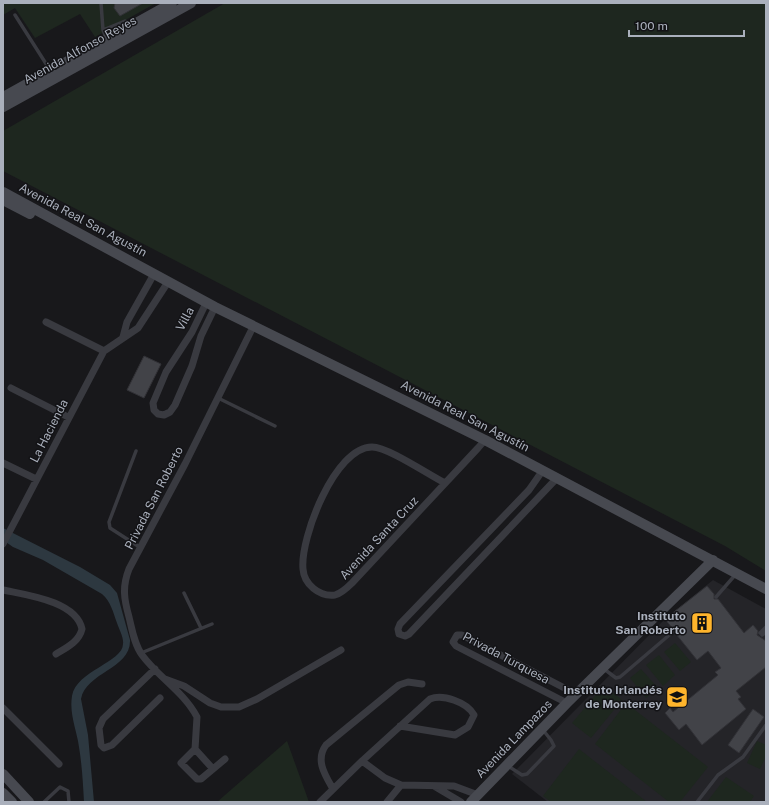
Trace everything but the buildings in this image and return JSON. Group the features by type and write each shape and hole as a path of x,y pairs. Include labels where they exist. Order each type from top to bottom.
{"main road":[{"name":"Avenida Alfonso Reyes","path":"3,107 134,29 172,3"},
{"name":"Avenida Alfonso Reyes","path":"3,97 50,71 105,34 134,29 191,3"},
{"name":"Avenida Real San Agustín","path":"3,192 253,327 485,440 766,589"},
{"name":"Avenida Real San Agustín","path":"3,200 152,273"},
{"name":"Avenida Lampazos","path":"475,798 576,694 713,560"},
{"path":"3,774 29,802"},
{"path":"3,793 12,802"}],"street":[{"path":"123,337 127,322 152,273"},
{"name":"La Hacienda","path":"3,544 68,417 104,351 138,328 146,318 168,282"},
{"name":"Villa","path":"211,305 207,324 196,351 192,366 175,405 170,412 164,415 158,414 154,410 153,402 166,372 198,320 211,305"},
{"path":"198,320 207,324"},
{"path":"46,322 104,351"},
{"name":"Privada San Roberto","path":"195,749 197,717 165,678 141,654 133,633 123,593 126,578 253,327"},
{"path":"183,345 196,351"},
{"path":"11,388 68,417"},
{"name":"Avenida Santa Cruz","path":"445,483 385,451 373,447 362,448 353,453 342,465 325,489 313,520 304,556 303,569 306,580 312,588 321,593 334,595 343,591 352,583 485,440"},
{"path":"3,463 36,479"},
{"path":"543,470 529,490 400,624 398,629 399,634 405,636 409,634 557,478"},
{"path":"468,554 476,562"},
{"path":"3,590 59,604 78,618 82,629 79,637 56,654"},
{"name":"Privada Turquesa","path":"567,703 456,646 453,642 454,638 457,636 462,636 576,694"},
{"name":"Privada San Roberto","path":"165,678 184,686 210,704 221,707 239,707 258,700 341,650"},
{"path":"505,671 511,661"},
{"path":"155,669 103,720 99,728 101,745 104,748 112,745 160,698"},
{"path":"333,789 321,765 321,754 326,745 399,685 408,682 422,684"},
{"path":"320,802 362,760 425,702 435,697 463,705 472,711 474,715 468,727 455,735 400,726"},
{"path":"3,708 59,764"},
{"path":"213,769 195,749 182,761 183,767 199,780 213,769 225,759"},
{"path":"362,760 385,778 401,784 454,786 475,798"},
{"path":"387,802 401,784"},
{"path":"434,786 461,802"}],"lane":[{"path":"101,3 105,34"},
{"path":"15,15 50,71"},
{"path":"218,398 275,426"},
{"path":"136,451 109,522 110,528 120,536 141,548"},
{"path":"716,597 737,573"},
{"path":"184,593 201,628"},
{"path":"141,654 212,624"},
{"path":"766,627 761,634 766,632"},
{"path":"603,669 616,678 620,677 674,631"},
{"path":"697,802 715,778 744,757 766,725"},
{"path":"507,765 513,771 522,775 527,774 554,746 552,740 542,729"},
{"path":"44,802 60,787 68,791 69,802"}],"shaded area":[{"path":"3,3 156,3 95,37 80,14 35,38 15,8 3,15"},
{"path":"225,3 766,3 766,571 725,546 3,171 3,131"},
{"path":"3,528 80,567 110,585 117,593 130,640 128,650 123,658 91,682 81,699 88,735 94,802 84,802 80,754 72,716 72,696 75,687 82,680 116,656 121,650 123,644 122,636 108,600 102,594 43,560 13,547 3,540"},
{"name":"Instituto Irlandés de Monterrey","path":"713,580 766,609 766,802 548,802 512,774 665,619"},
{"path":"675,643 691,662 680,671 664,652"},
{"path":"659,655 675,675 663,686 646,665"},
{"path":"641,669 658,688 646,698 630,678"},
{"path":"604,685 622,700 591,738 572,723"},
{"path":"626,703 708,767 680,802 669,802 595,744"},
{"path":"287,741 309,802 217,802"},
{"path":"757,741 766,745 766,756 760,769 747,763"},
{"path":"579,749 647,802 551,802 543,796"},
{"path":"726,777 754,796 750,802 707,802"}],"place":[{"name":"Instituto San Roberto","path":"702,623"},
{"name":"Instituto Irlandés de Monterrey","path":"677,697"}]}
